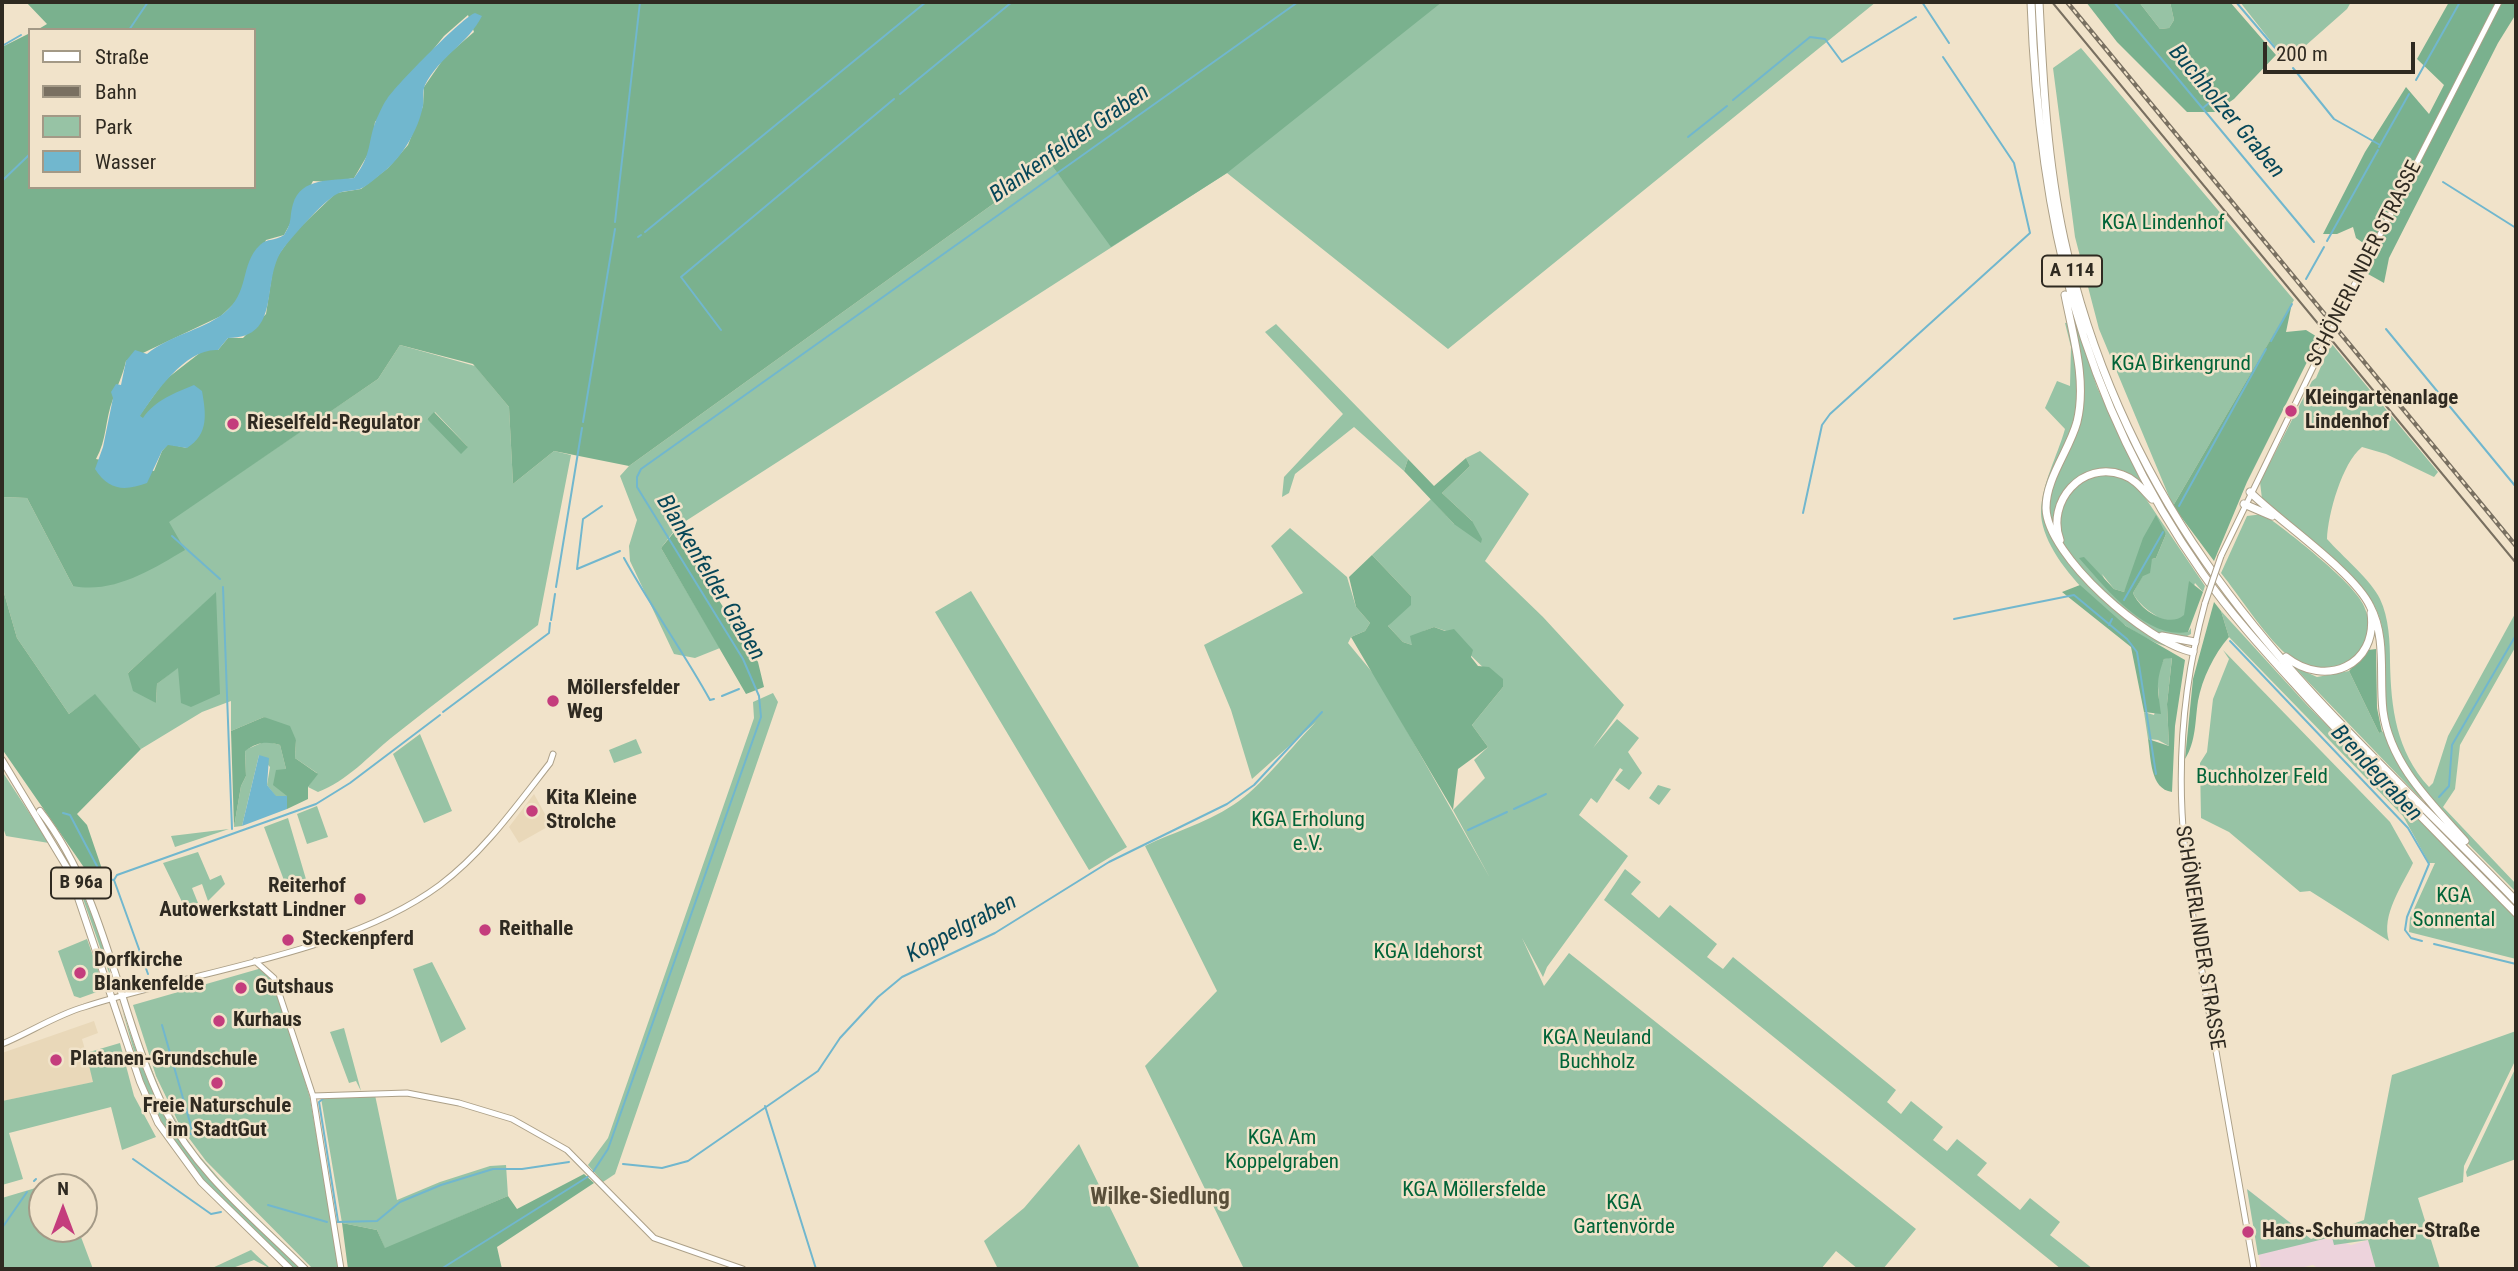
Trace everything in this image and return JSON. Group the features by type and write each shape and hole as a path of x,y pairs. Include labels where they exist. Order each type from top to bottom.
{"highway":[{"name":"A 114","path":"2031,2 2039,133 2057,246 2090,360 2123,438 2158,504 2204,576 2255,641 2516,913"},
{"name":"A 114","path":"2039,2 2047,119 2057,199 2076,286 2101,363 2134,441 2167,502 2206,562 2270,644 2350,731 2516,900"},
{"path":"2057,246 2080,391 2077,422 2053,477 2046,511 2056,541 2116,608 2145,629 2180,649 2193,652"},
{"path":"2067,554 2057,529 2058,508 2069,489 2087,475 2103,472 2123,475 2158,504"},
{"path":"2250,492 2349,579 2370,605 2379,634 2384,714 2394,748 2420,790 2516,900"},
{"path":"2244,504 2277,518"},
{"path":"2270,644 2306,670 2326,672 2343,668 2356,660 2367,645 2371,629 2370,605"},
{"path":"2145,629 2168,638 2195,642"}],"main road":[{"name":"B 96a","path":"2,760 47,821 83,885 151,1078 181,1138 225,1192 305,1269"},
{"name":"B 96a","path":"17,782 69,871 148,1102 172,1146 206,1188 290,1269"}],"street":[{"name":"SCHÖNERLINDER STRASSE","path":"2254,1269 2183,848 2180,746 2193,652 2205,603 2221,556 2244,504 2499,2"},
{"path":"2,1044 75,1010 276,957 390,913 439,886 499,827 550,763 554,754"},
{"path":"276,957 271,971 313,1096 341,1269"},
{"path":"255,961 271,971"},
{"path":"313,1096 396,1092 459,1103 512,1119 567,1150 654,1238 743,1269"}],"shaded area":[{"name":"Kita Kleine Strolche","path":"534,794 551,825 519,843 509,827"},
{"name":"Platanen-Grundschule","path":"94,1021 98,1033 82,1039 94,1082 2,1101 2,1053"},
{"path":"2247,1189 2314,1241 2332,1237 2351,1245 2368,1240 2376,1269 2319,1269 2313,1265 2296,1269 2261,1269"}],"green space":[{"path":"26,2 1442,2 1227,173 1111,247 1050,163 629,466 554,451 513,484 509,407 473,364 400,345 378,379 169,522 185,550 131,578 103,587 88,588 73,586 27,498 2,497 2,47 28,34 28,189 256,189 256,28 40,28 47,24","holes":["468,15 474,32 444,58 424,87 423,106 408,145 388,168 361,189 336,193 294,233 274,261 266,314 243,338 228,338 218,350 205,349 165,380 139,416 187,448 168,444 162,451 154,471 96,459 126,361 221,316 239,299 266,240 284,235 313,181 331,182 354,178 371,149 375,122 444,36"]},
{"path":"1306,2 1876,2 1448,349 1227,173 678,526 661,548 720,648 695,658 674,654 630,561 629,546 637,520 620,476 629,466 1050,163 1062,179"},
{"path":"2086,2 2139,2 2160,29 2169,28 2174,20 2170,2 2230,2 2276,55 2234,99 2215,112 2187,112 2117,42"},
{"path":"2139,2 2170,2 2174,20 2169,28 2160,29"},
{"path":"2240,2 2351,2 2347,9 2287,62"},
{"path":"2449,2 2516,2 2516,14 2498,43 2389,258 2384,283 2368,274 2375,251 2356,238 2353,227 2337,234 2323,234 2365,152 2406,87 2429,114 2444,85 2417,59"},
{"path":"2081,48 2294,300 2173,506 2099,329 2075,237 2053,68"},
{"path":"2292,303 2286,332 2306,330 2319,338 2247,482 2214,561 2173,506"},
{"path":"2075,321 2097,387 2144,488 2142,493 2205,586 2203,592 2195,583 2184,616 2179,620 2164,620 2188,632 2191,628 2191,634 2185,637 2167,636 2165,646 2147,639 2127,626 2086,592 2054,552 2045,531 2042,501 2065,429 2045,408 2057,381 2070,386 2071,347 2065,323","holes":["2160,527 2166,534 2156,558 2152,559 2133,593 2155,615 2111,593 2102,574 2114,589 2124,592"]},
{"path":"1276,324 1408,459 1404,471 1354,427 1295,474 1289,493 1282,497 1284,477 1343,414 1265,332"},
{"path":"2331,343 2438,472 2434,477 2386,454 2362,447 2348,465 2337,490 2327,539 2363,576 2380,599 2388,630 2392,696 2402,744 2429,787 2433,783 2448,736 2516,612 2516,646 2460,745 2455,789 2443,807 2516,884 2516,892 2458,833 2421,789 2406,765 2387,714 2381,621 2367,595 2340,565 2262,499 2260,482 2316,378"},
{"path":"400,345 475,366 509,407 513,484 554,451 571,455 538,625 391,738 348,775 318,792 308,787 317,773 295,758 296,740 264,717 231,731 231,701 202,712 141,749 95,695 69,714 17,638 2,586 2,497 27,498 73,586 378,379","holes":["435,412 468,447 427,419","216,593 178,667 157,684 156,703 128,673"]},
{"path":"434,412 468,447 461,454 427,419"},
{"path":"1480,451 1529,494 1485,561 1543,617 1624,705 1593,748 1617,719 1639,738 1628,752 1642,773 1629,790 1615,780 1623,770 1620,768 1597,803 1591,798 1579,815 1628,856 1547,967 1543,977 1522,938 1544,986 1569,953 1916,1229 1883,1269 1858,1269 1836,1251 1821,1269 1244,1269 1145,1066 1217,991 1145,846 1205,821 1239,801 1316,722 1252,779 1231,710 1204,645 1303,593 1271,546 1290,528 1347,577 1356,607 1370,623 1365,631 1351,637 1348,643 1377,678 1490,878 1453,810 1485,778 1474,760 1488,747 1472,725 1503,687 1446,631 1434,627 1424,631 1412,645 1403,642 1388,626 1411,596 1372,555 1431,499 1454,524 1472,521 1442,493 1470,466 1466,458"},
{"path":"1466,458 1470,466 1442,493 1472,521 1482,539 1481,543 1454,524 1404,471 1408,459 1434,486"},
{"path":"2263,514 2333,570 2363,604 2368,622 2367,637 2361,650 2351,660 2322,668 2306,665 2290,657 2264,630 2221,573 2247,516"},
{"path":"2156,515 2166,534 2156,558 2152,559 2150,573 2143,576 2133,593 2142,606 2155,616 2178,619 2184,615 2189,581 2203,592 2188,632 2157,628 2142,619 2113,596 2079,558 2084,557 2114,589 2124,592 2143,538"},
{"path":"675,531 758,662 764,687 746,694 661,548"},
{"path":"1372,555 1411,596 1411,605 1388,626 1403,642 1412,645 1410,636 1434,627 1445,631 1454,629 1473,650 1471,657 1478,666 1489,667 1503,679 1503,687 1472,725 1488,747 1458,769 1453,810 1351,637 1365,631 1370,623 1356,607 1349,577"},
{"path":"2080,585 2126,626 2185,660 2175,726 2172,792 2165,790 2156,779 2148,739 2169,746 2167,704 2172,658 2164,659 2159,674 2161,714 2144,712 2131,647 2062,592"},
{"path":"2,586 17,638 69,714 95,694 141,749 77,814 87,825 103,872 92,879 2,749"},
{"path":"971,591 1127,847 1089,870 935,612"},
{"path":"216,592 220,694 191,707 181,703 178,668 157,684 156,703 133,691 128,673"},
{"path":"2214,602 2221,611 2229,637 2202,684 2193,738 2185,759 2193,679"},
{"name":"KGA Sonnental","path":"2221,611 2306,704 2516,918 2516,959 2409,932 2410,918 2435,863 2429,863 2403,816 2229,637"},
{"path":"2376,649 2377,708 2382,732 2379,733 2349,671 2368,650"},
{"name":"Buchholzer Feld","path":"2223,650 2390,822 2413,863 2390,911 2387,931 2389,941 2310,891 2300,892 2229,832 2201,818 2200,763 2207,752 2213,699 2229,659"},
{"path":"2172,657 2167,704 2169,746 2158,740 2148,739 2144,712 2154,715 2159,699 2157,674 2164,659"},
{"path":"2293,666 2317,677 2349,671 2379,733 2384,731 2394,757 2424,802"},
{"path":"773,693 778,702 615,1174 603,1182 588,1165 608,1138 754,718 753,702"},
{"path":"264,717 290,726 296,740 295,758 318,774 308,787 308,799 287,809 287,796 273,785 276,770 286,769 280,745 262,743 245,751 246,776 241,786 234,827 231,731"},
{"path":"420,734 452,811 424,823 393,754"},
{"path":"636,739 642,753 614,763 609,750"},
{"path":"266,741 280,745 286,769 287,796 276,797 267,785 270,767 259,755 242,826 234,827 241,786 246,776 245,750"},
{"path":"2,771 49,843 6,836 2,825"},
{"path":"1658,785 1671,789 1659,805 1649,798"},
{"path":"317,806 328,837 307,844 297,814"},
{"path":"288,818 308,886 303,890 295,880 285,883 264,827"},
{"path":"229,829 175,847 171,836"},
{"path":"198,852 210,880 221,875 225,884 208,901 202,884 192,888 198,903 185,908 163,863"},
{"path":"1625,869 1641,882 1631,894 1659,918 1670,905 1717,944 1707,957 1723,969 1733,957 1896,1090 1887,1102 1901,1114 1911,1101 1943,1127 1933,1140 1947,1151 1957,1139 1987,1163 1977,1175 2020,1210 2030,1198 2060,1222 2050,1235 2093,1269 2061,1269 1604,900"},
{"path":"74,873 99,932 114,987"},
{"path":"87,939 105,989 80,998 74,996 58,951"},
{"path":"432,962 466,1029 441,1043 413,969"},
{"path":"262,968 277,987 310,1098 339,1269 313,1269 206,1161 180,1126 156,1076 133,1005"},
{"path":"122,1009 157,1100 186,1150 226,1197 301,1269 294,1269 204,1182 163,1125 141,1076"},
{"path":"344,1028 361,1091 356,1081 349,1083 330,1032"},
{"path":"2516,1031 2516,1059 2464,1166 2463,1182 2418,1198 2440,1269 2376,1269 2368,1240 2334,1245 2332,1237 2258,1255 2247,1189 2311,1239 2364,1220 2392,1075"},
{"path":"120,1043 134,1096 156,1137 122,1150 111,1107 9,1133 23,1179 2,1185 2,1101 93,1082 86,1053"},
{"path":"2516,1067 2516,1159 2467,1177 2466,1172"},
{"path":"375,1095 397,1200 440,1182 490,1166 506,1165 508,1196 385,1249 377,1230 342,1223 321,1098"},
{"path":"1079,1144 1140,1269 998,1269 984,1241 1024,1208"},
{"path":"200,1156 229,1190 310,1269 293,1256 243,1205 222,1183"},
{"path":"584,1174 594,1183 497,1247 502,1269 348,1269 342,1223 377,1230 385,1248 508,1196 517,1209"},
{"path":"28,1190 28,1243 83,1243 93,1269 2,1269 2,1198"},
{"path":"251,1250 271,1269 254,1260 230,1269 210,1269"}],"water":[{"path":"475,13 482,16 476,26 438,66 425,85 418,124 399,157 363,188 342,192 326,202 283,249 272,276 264,318 257,328 245,335 228,338 218,350 206,351 183,364 163,384 140,416 143,418 159,402 194,385 202,391 204,408 204,423 199,436 187,448 168,445 162,451 147,483 125,488 106,482 95,469 103,447 113,398 111,392 116,384 121,385 126,361 135,350 147,354 165,342 214,320 232,306 254,253 263,243 284,235 297,195 318,182 354,178 367,155 374,126 387,99 430,52"},
{"path":"259,755 269,758 267,785 276,796 287,796 287,809 242,826"}],"waterway":[{"path":"130,28 148,2"},
{"path":"615,222 640,2"},
{"path":"645,232 926,2"},
{"path":"900,94 1012,2"},
{"name":"Blankenfelder Graben","path":"593,1172 608,1149 761,717 759,696 743,659 637,487 637,477 641,469 1298,2"},
{"path":"1922,2 1949,43"},
{"name":"Buchholzer Graben","path":"2114,2 2314,242"},
{"path":"2236,2 2287,62"},
{"path":"2416,80 2460,2"},
{"path":"1733,100 1810,37 1825,39 1842,62 1916,17"},
{"path":"2,46 21,35"},
{"path":"1803,513 1822,425 1830,414 2030,233 2014,163 1943,57"},
{"path":"2293,68 2334,119 2380,145"},
{"path":"2379,147 2409,94"},
{"path":"721,330 681,277 894,99"},
{"path":"2203,108 2210,102"},
{"path":"1688,137 1727,106"},
{"path":"2327,241 2378,150"},
{"path":"2,181 28,156"},
{"path":"2443,182 2516,228"},
{"path":"583,422 615,229"},
{"path":"2306,279 2324,247"},
{"path":"2271,341 2292,304"},
{"name":"Buchholzer Graben","path":"2386,329 2516,487"},
{"path":"2179,506 2266,349"},
{"path":"556,587 582,428"},
{"path":"602,506 583,519 577,569 620,551"},
{"path":"2124,600 2163,532"},
{"path":"172,536 220,579"},
{"path":"624,558 710,700 714,699"},
{"path":"223,587 232,829"},
{"path":"551,620 555,594"},
{"path":"1954,619 2074,595 2127,639 2137,652 2156,774"},
{"path":"2109,625 2112,619"},
{"path":"443,712 549,633 550,623"},
{"path":"2439,797 2449,786 2452,745 2516,635"},
{"name":"Brendegraben","path":"2230,641 2408,828 2429,864 2407,917 2405,930 2411,938 2422,941"},
{"path":"722,696 739,689"},
{"name":"Koppelgraben","path":"623,1164 662,1168 688,1161 818,1071 840,1038 878,997 902,977 995,933 1109,862 1227,804 1254,785 1322,712"},
{"path":"148,974 114,880 117,875 316,804 350,783 440,715"},
{"path":"1514,809 1546,794"},
{"path":"1468,830 1507,812"},
{"path":"63,813 70,815 99,870 107,879 114,880"},
{"name":"Brendegraben","path":"2434,944 2516,964"},
{"path":"162,1025 193,1133 190,1134"},
{"path":"324,1098 319,1102 338,1221"},
{"path":"765,1106 816,1269"},
{"path":"195,1133 224,1125"},
{"path":"133,1159 211,1214 221,1212"},
{"path":"337,1222 377,1221 400,1202 441,1185 493,1169 522,1169 569,1162"},
{"name":"Blankenfelder Graben","path":"441,1269 589,1176"},
{"path":"2,1228 27,1192"},
{"path":"268,1205 327,1222"}],"tram line":[{"path":"2052,2 2516,563"}],"railway":[{"path":"2067,2 2516,546"}],"place":[{"name":"Kleingartenanlage Lindenhof","path":"2291,411"},
{"name":"Rieselfeld-Regulator","path":"233,424"},
{"name":"Möllersfelder Weg","path":"553,701"},
{"name":"Kita Kleine Strolche","path":"532,811"},
{"name":"Reiterhof Autowerkstatt Lindner","path":"360,899"},
{"name":"Reithalle","path":"485,930"},
{"name":"Steckenpferd","path":"288,940"},
{"name":"Dorfkirche Blankenfelde","path":"80,973"},
{"name":"Gutshaus","path":"241,988"},
{"name":"Kurhaus","path":"219,1021"},
{"name":"Platanen-Grundschule","path":"56,1060"},
{"name":"Freie Naturschule im StadtGut","path":"217,1083"},
{"name":"Hans-Schumacher-Straße","path":"2248,1232"}],"district":[{"name":"Wilke-Siedlung","path":"1160,1198"}],"park label":[{"name":"KGA Lindenhof","path":"2163,224"},
{"name":"KGA Birkengrund","path":"2181,365"},
{"name":"KGA Erholung e.V.","path":"1308,833"},
{"name":"KGA Idehorst","path":"1428,953"},
{"name":"KGA Neuland Buchholz","path":"1597,1051"},
{"name":"KGA Am Koppelgraben","path":"1282,1151"},
{"name":"KGA Möllersfelde","path":"1474,1191"},
{"name":"KGA Gartenvörde","path":"1624,1216"}]}
